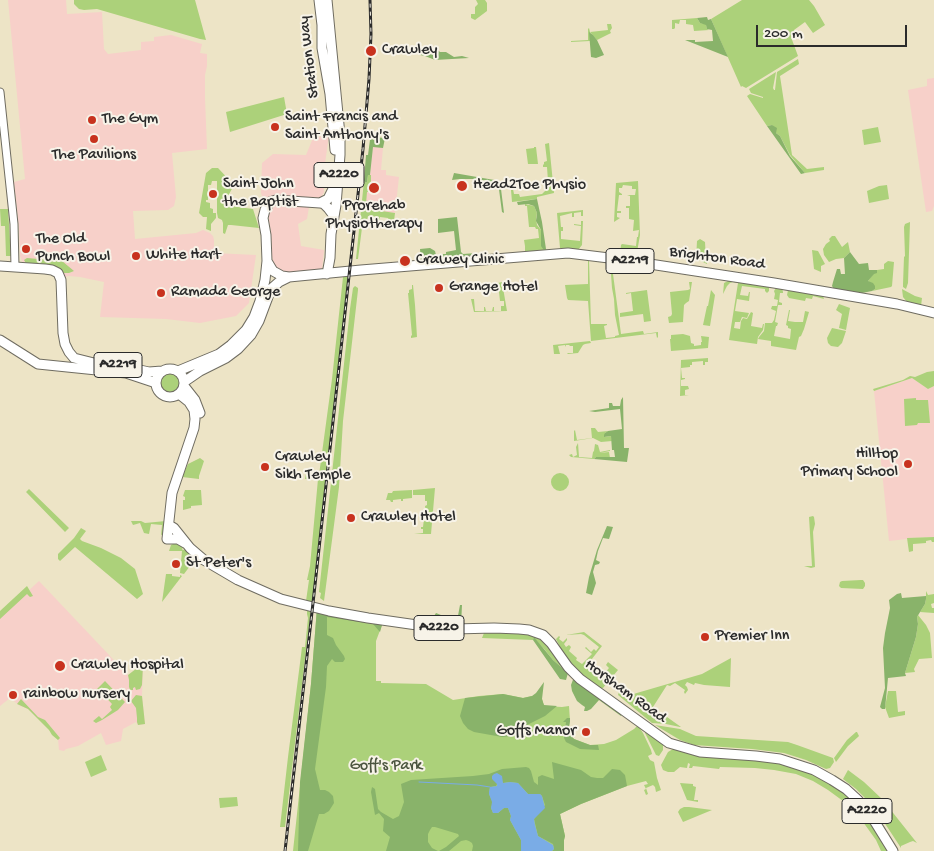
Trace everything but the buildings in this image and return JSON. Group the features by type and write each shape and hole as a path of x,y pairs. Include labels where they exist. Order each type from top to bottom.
{"main road":[{"name":"Station Way","path":"319,0 322,48 337,135 333,189 328,199 320,203"},
{"name":"Station Way","path":"327,0 340,165 327,274"},
{"path":"289,277 271,289 260,321 251,335 238,349 226,358 200,371 171,396 164,395 158,389 157,378 162,371 168,369 178,371 219,354 246,330 254,317 265,280 267,260 264,212 268,204 276,200 320,203 327,206 334,216"},
{"name":"Brighton Road","path":"344,272 568,253 774,283 897,304 934,313"},
{"path":"330,258 344,272"},
{"path":"267,260 273,270 282,276 289,277"},
{"path":"0,266 52,270 58,273 61,280 63,333 69,352 57,366"},
{"name":"A2219","path":"289,277 344,272"},
{"name":"A2219","path":"0,340 38,364 126,373 156,383"},
{"name":"A2219","path":"69,352 74,358 94,363 117,365 149,372 162,371"},
{"path":"178,371 181,374 182,387"},
{"name":"A2220","path":"169,525 172,493 191,440 200,424 200,413 195,400 182,387"},
{"name":"Horsham Road","path":"185,543 178,539 167,539 169,525 204,560 229,576 289,601 329,611 430,627 454,630 519,629 543,635 551,643 568,668 580,679 670,743 700,752 780,760 814,770 832,780 858,800 875,822 893,851"}],"street":[{"path":"0,92 14,224 15,267"}],"shaded area":[{"path":"8,0 66,0 67,14 102,12 104,49 108,54 141,50 141,42 154,41 154,37 171,35 202,44 200,53 207,54 205,98 207,149 172,153 176,197 174,206 168,210 133,211 135,239 196,233 203,230 213,236 214,253 256,255 249,303 236,316 200,323 166,319 100,317 104,282 80,277 64,277 58,273 26,266 22,261 14,182 25,179"},
{"path":"934,78 934,206 932,211 926,212 908,90 927,86 927,79"},
{"path":"329,135 324,171 324,192 319,201 309,207 307,219 298,224 301,246 324,250 322,270 289,274 281,272 275,267 272,257 268,213 261,193 262,163 273,154 306,155 313,138"},
{"path":"373,146 383,148 381,170 386,170 386,175 399,177 395,213 365,209"},
{"name":"Hilltop Primary School","path":"912,378 928,389 934,386 934,537 889,541 874,391"},
{"name":"Crawley Hospital","path":"39,581 128,675 143,665 142,696 145,724 138,725 136,722 123,729 121,741 106,745 101,733 78,746 64,751 59,750 58,739 28,709 20,706 10,698 0,706 0,617"}],"green space":[{"path":"74,0 195,0 206,40 97,9 79,9 74,4"},
{"path":"476,0 485,0 487,11 475,20 471,18 471,14 475,14 475,7 478,4"},
{"path":"742,0 809,0 825,25 813,33 805,22 794,30 796,33 791,37 798,56 746,88 741,87 711,19"},
{"path":"707,17 708,20 711,19 728,57 685,40 695,40 695,42 713,41 712,30 707,29 706,25 700,23 697,18"},
{"path":"697,18 700,23 706,24 709,30 694,31 693,25 686,24 686,20 680,20 679,24 675,23 675,28 672,29 672,20"},
{"path":"607,24 611,24 611,33 597,40 590,32 608,30"},
{"path":"589,28 590,41 571,42 588,40"},
{"path":"589,32 597,40 604,55 596,58 591,57"},
{"path":"437,49 454,57 462,56 469,58 435,60 420,55 422,52"},
{"path":"798,59 799,64 780,76 792,155 807,169 824,167 824,170 805,173 790,155 772,125 767,126 747,96 750,94 763,98 751,93 749,89 776,72 773,88 775,90 777,72"},
{"path":"284,97 287,114 230,132 226,112"},
{"path":"772,125 777,128 776,133 780,136 790,156 805,173 801,174 767,126"},
{"path":"878,127 881,142 864,145 862,130"},
{"path":"371,132 374,132 374,137 385,138 383,148 373,147 370,175 368,175 366,183 364,181 366,155 368,155"},
{"path":"549,143 554,193 537,197 537,199 512,202 511,190 515,185 518,185 518,189 513,189 514,194 519,194 520,197 542,194 547,189 547,167 543,167 543,165 547,161 545,144"},
{"path":"536,147 538,164 528,164 526,149"},
{"path":"212,168 218,168 234,185 228,196 227,205 253,209 259,228 228,225 225,234 223,233 223,223 218,218 217,213 217,181 212,181 211,185 208,185 208,200 206,202 210,203 213,213 216,213 216,218 211,224 211,231 206,229 207,217 203,217 199,213 206,173"},
{"path":"454,173 500,181 504,213 502,212 498,182 487,183 486,180 475,183 474,179 452,180"},
{"path":"368,175 371,175 370,192 367,192 366,204 369,204 368,209 395,213 394,221 388,222 388,218 380,217 379,221 377,217 368,216 367,220 363,220 358,259 356,259 364,181 367,182"},
{"path":"638,181 640,235 636,258 620,254 622,244 636,246 638,237 639,230 633,231 634,220 629,219 629,208 626,208 626,206 630,206 630,196 627,195 635,195 636,189 632,189 632,186 623,185 622,188 619,188 619,192 622,195 619,195 617,211 621,211 621,213 617,213 617,217 620,218 614,222 616,183"},
{"path":"887,185 889,199 869,203 867,191"},
{"path":"537,199 546,249 543,249 541,246 541,230 536,221 537,213 534,206 528,204 518,205 517,202"},
{"path":"525,204 534,206 537,213 537,225 541,230 543,249 547,251 525,252 524,240 539,238 538,229 529,227 527,206"},
{"path":"0,209 8,209 11,256 6,256 5,226 1,226"},
{"path":"583,210 583,216 581,216 581,212 574,213 574,217 572,217 572,213 560,216 561,227 563,227 561,239 580,241 581,226 574,224 581,225 581,221 583,221 582,245 578,250 560,248 557,213"},
{"path":"457,217 461,252 463,254 477,253 477,255 444,258 442,254 456,250 454,231 438,233 438,219"},
{"path":"910,222 908,283 906,289 903,287 904,227 905,224"},
{"path":"832,236 835,236 842,247 848,242 850,252 844,258 829,262 824,255 823,249"},
{"path":"700,239 705,242 707,264 696,260 697,241"},
{"path":"430,248 435,251 437,259 421,261 420,249"},
{"path":"812,250 818,251 825,264 821,266 821,272 814,269"},
{"path":"850,252 859,264 868,263 869,270 877,270 877,273 868,281 875,286 875,289 872,291 862,293 834,289 832,286 837,269 840,269 841,274 845,274 844,258"},
{"path":"27,258 62,261 74,271 64,273 59,269 27,265 24,260"},
{"path":"588,260 591,324 607,324 604,326 606,338 619,335 612,288 611,274 613,263 616,264 613,274 621,334 643,331 644,334 658,332 657,338 656,333 591,341 588,301 568,300 565,285 588,284"},
{"path":"888,261 894,262 892,286 872,291 875,289 868,281 874,273 877,273 877,270 884,269 884,264"},
{"path":"617,264 642,268 646,271 615,274"},
{"path":"343,277 348,277 312,602 306,601 318,479 313,479 314,475 319,475"},
{"path":"730,280 769,287 767,293 765,289 742,286 740,295 748,296 750,292 749,301 737,299 735,311 749,313 747,318 742,317 740,322 735,322 734,328 740,329 741,321 743,318 747,319 751,312 753,313 751,326 762,328 764,324 757,344 729,340 738,283 730,283 723,294 724,283"},
{"path":"502,282 507,311 474,312 471,299 474,299 475,311 484,311 485,307 486,311 492,311 494,307 494,311 501,311 504,301 500,301 498,283"},
{"path":"689,282 692,282 689,301 684,305 683,322 669,323 668,317 672,314 670,292 690,289"},
{"path":"412,285 417,337 411,338 408,293 412,289"},
{"path":"355,286 358,290 343,421 339,487 324,601 320,598 321,593 319,592 350,309 353,288"},
{"path":"776,288 782,288 783,293 780,293 779,302 782,305 778,305 775,322 778,323 774,336 790,339 791,329 786,325 789,310 788,321 795,322 803,322 805,311 809,312 796,350 771,346 771,341 758,339 764,331 765,323 772,323 774,320 776,311 771,309 772,306 777,306 778,300 774,299"},
{"path":"902,289 922,298 921,306 907,302 903,297"},
{"path":"647,290 651,321 644,322 643,314 620,317 620,313 633,311 631,293 626,293"},
{"path":"711,290 715,295 710,326 703,325"},
{"path":"788,290 823,296 824,299 813,296 812,299 806,298 805,301 789,298 787,295"},
{"path":"839,304 850,308 846,330 839,328 842,314 836,310"},
{"path":"832,328 846,331 842,343 838,347 831,346 828,343 827,338"},
{"path":"683,334 690,336 691,343 694,346 701,345 701,336 709,337 708,348 671,351 671,335"},
{"path":"590,341 591,343 583,345 578,353 568,354 573,353 573,346 566,345 565,347 565,345 558,346 560,354 554,354 553,345"},
{"path":"708,358 708,362 705,362 705,365 703,365 703,361 692,362 690,367 681,368 682,378 685,379 681,380 681,386 688,386 689,389 685,390 685,395 689,395 680,396 681,360"},
{"path":"934,371 934,386 928,389 912,378 874,391 873,389 910,376 915,377"},
{"path":"170,373 177,376 180,383 177,390 170,393 163,390 160,383 163,376"},
{"path":"623,397 624,448 629,448 627,462 594,459 596,457 615,457 614,450 612,450 611,436 604,437 604,435 608,431 622,429 620,409 589,411 609,408 609,403 612,403 613,406 620,406"},
{"path":"916,398 916,400 928,400 930,423 905,426 904,399"},
{"path":"591,428 595,428 598,432 608,431 605,433 605,437 611,436 612,441 601,442 593,438 574,441 575,430 577,440 592,438"},
{"path":"578,443 579,457 592,458 595,444 598,445 600,452 610,450 599,453 609,452 610,458 596,457 594,459 571,457 569,455 572,454 573,457 577,455 576,447"},
{"path":"200,458 204,461 199,479 182,477 188,464"},
{"path":"560,473 566,476 569,482 566,488 560,491 554,488 551,482 554,476"},
{"path":"306,474 310,475 309,478 313,479 305,479"},
{"path":"435,488 431,534 414,534 423,533 421,527 423,527 424,519 422,517 424,512 426,512 425,506 427,501 425,501 425,495 413,495 413,490"},
{"path":"29,489 69,528 65,532 26,492"},
{"path":"185,490 201,490 202,505 191,506 191,508 183,510"},
{"path":"412,490 412,498 403,499 403,501 401,499 393,500 393,502 386,500 388,493 393,491"},
{"path":"813,516 815,524 813,532 815,567 811,568 804,566 812,566 809,517"},
{"path":"131,521 145,523 166,521 164,534 161,535 162,525 151,524 149,534 144,533 140,523 133,525"},
{"path":"607,526 613,527 609,539 603,538 598,551 596,560 600,562 595,565 593,572 596,583 592,595 586,593 589,577 597,550"},
{"path":"81,528 86,531 80,539 82,541 121,558 135,569 143,594 137,599 75,547 60,561 58,559 58,554"},
{"path":"934,537 934,542 931,540 926,541 926,543 913,544 913,551 909,552 907,538"},
{"path":"177,542 184,547 183,550 186,549 190,556 192,555 198,561 190,566 184,574 180,573 182,551 169,551 171,545"},
{"path":"166,574 182,576 162,602"},
{"path":"863,580 865,586 863,589 841,588 839,586 842,581"},
{"path":"27,586 33,596 30,597 27,594 0,619 0,611"},
{"path":"926,591 928,595 934,594 934,603 931,604 932,608 934,608 934,613 920,612 925,604"},
{"path":"901,593 902,598 926,596 926,599 917,617 916,637 905,673 906,676 888,678 885,709 882,709 880,707 885,688 883,648 890,608 889,600"},
{"path":"460,605 462,605 461,625 436,623 433,619 436,613 447,619 457,621"},
{"name":"Goff's Park","path":"317,608 382,625 376,641 376,681 381,681 381,683 426,684 453,700 503,694 523,698 532,696 542,699 544,706 569,706 570,721 568,732 574,739 590,745 604,744 616,740 637,726 639,727 651,750 652,754 648,756 654,762 661,790 656,792 653,785 646,788 648,794 646,795 644,785 648,784 646,781 627,786 560,814 565,836 564,851 293,851"},
{"path":"317,608 382,622 382,625 380,632 373,624 327,617 327,635 333,638 345,659 343,662 335,662 332,659 327,666 315,769 320,790 329,792 333,796 334,803 329,811 319,814 308,851 298,851 300,782"},
{"path":"307,609 311,609 285,827 280,827 302,647 305,647"},
{"path":"918,615 930,633 932,658 919,659 914,669 915,672 905,673 916,637"},
{"path":"494,631 534,635 545,641 568,673 553,660 534,638 533,640 482,638 484,633"},
{"path":"584,632 602,646 588,664 603,675 609,668 606,665 608,662 618,670 603,688 597,687 572,667 556,639 559,636 559,639 563,642 567,638 564,644 566,647 569,645 571,647 569,651 582,664 592,654 586,647 591,652 594,649 596,651 599,647 584,635 566,635"},
{"path":"534,637 553,660 568,673 566,680 560,679 533,640"},
{"path":"731,658 730,687 695,683 694,685 687,682 685,685 688,690 685,694 685,690 675,683 670,686 667,685 653,707 681,727 652,723 618,695 619,692 630,695 702,674"},
{"path":"143,665 142,685 140,689 136,690 135,687 133,690 130,690 128,675"},
{"path":"574,677 622,714 621,716 599,700 591,709 584,711 585,707 577,701 572,691 571,685"},
{"path":"105,681 125,702 118,710 96,723 93,721 99,716 102,719 112,710 110,707 112,704 101,692 98,694 95,691"},
{"path":"544,682 542,699 544,705 557,706 545,716 523,727 513,736 502,737 474,732 463,723 460,716 465,698 503,694 523,698 536,693"},
{"path":"888,691 896,691 898,712 905,711 905,715 889,718 885,707"},
{"path":"136,695 142,696 145,724 138,725 137,722 136,708 131,701"},
{"path":"21,699 38,717 45,720 60,738 58,740 28,709 17,704"},
{"path":"570,718 568,732 574,739 590,745 598,745 599,750 580,749 566,742 564,738 566,722 563,722"},
{"path":"655,725 680,729 696,736 788,742 833,758 834,762 830,768 826,769 784,753 694,745 680,740"},
{"path":"646,731 663,744 663,750 659,756 656,755 645,733"},
{"path":"856,732 859,736 848,746 836,762 834,758 847,740"},
{"path":"673,749 771,760 809,771 848,794 870,819 888,851 881,851 876,840 863,822 843,801 813,781 796,774 774,770 720,767 719,769 693,766 689,768 690,764 688,763 687,768 680,767 674,772 668,772 663,770 661,765 668,752"},
{"path":"101,755 107,770 91,777 85,762"},
{"path":"552,762 581,770 591,777 597,778 603,778 612,769 620,770 625,775 627,786 560,814 565,836 564,851 552,851 554,849 553,844 538,836 534,819 545,805 542,796 540,794 528,794 518,783 503,783 502,781 496,786 490,787 489,794 493,802 491,808 493,813 498,813 504,808 508,808 511,816 510,820 521,840 521,851 472,851 472,843 466,840 461,841 449,851 439,851 459,836 458,834 432,827 428,834 428,842 432,848 438,851 386,851 390,837 383,831 384,819 379,813 375,815 371,792 372,787 375,789 378,809 393,819 399,816 404,802 401,784 411,780 473,776 489,774 502,769 526,767 531,771 534,782 538,785 538,777 542,775 554,779"},
{"path":"848,770 882,799 917,843 913,841 901,846 901,848 866,799 843,779"},
{"path":"680,783 693,784 696,787 694,800 698,800 698,802 687,800"},
{"path":"237,797 238,806 220,808 219,798"},
{"path":"684,807 712,810 683,822 678,812"}],"water":[{"path":"497,773 502,776 503,783 518,783 528,794 540,794 542,796 545,808 534,819 535,825 538,836 553,845 554,849 552,851 521,851 521,840 510,820 511,816 508,808 504,808 498,813 493,813 489,792 490,787 497,786 492,776"}],"waterway":[{"path":"419,782 490,787"}],"railway":[{"path":"285,851 363,149 369,79 370,0"}],"place":[{"name":"Crawley","path":"371,51"},
{"name":"The Gym","path":"92,120"},
{"name":"Saint Francis and Saint Anthony's","path":"275,127"},
{"name":"The Pavilions","path":"94,139"},
{"name":"Head2Toe Physio","path":"462,186"},
{"name":"Prorehab Physiotherapy","path":"374,188"},
{"name":"Saint John the Baptist","path":"213,194"},
{"name":"The Old Punch Bowl","path":"26,249"},
{"name":"White Hart","path":"136,256"},
{"name":"Crawey Clinic","path":"405,261"},
{"name":"Grange Hotel","path":"439,288"},
{"name":"Ramada George","path":"161,293"},
{"name":"Hilltop Primary School","path":"908,464"},
{"name":"Crawley Sikh Temple","path":"265,467"},
{"name":"Crawley Hotel","path":"351,518"},
{"name":"St Peter's","path":"176,564"},
{"name":"Premier Inn","path":"705,637"},
{"name":"Crawley Hospital","path":"60,666"},
{"name":"rainbow nursery","path":"13,695"},
{"name":"Goffs Manor","path":"586,732"}]}
